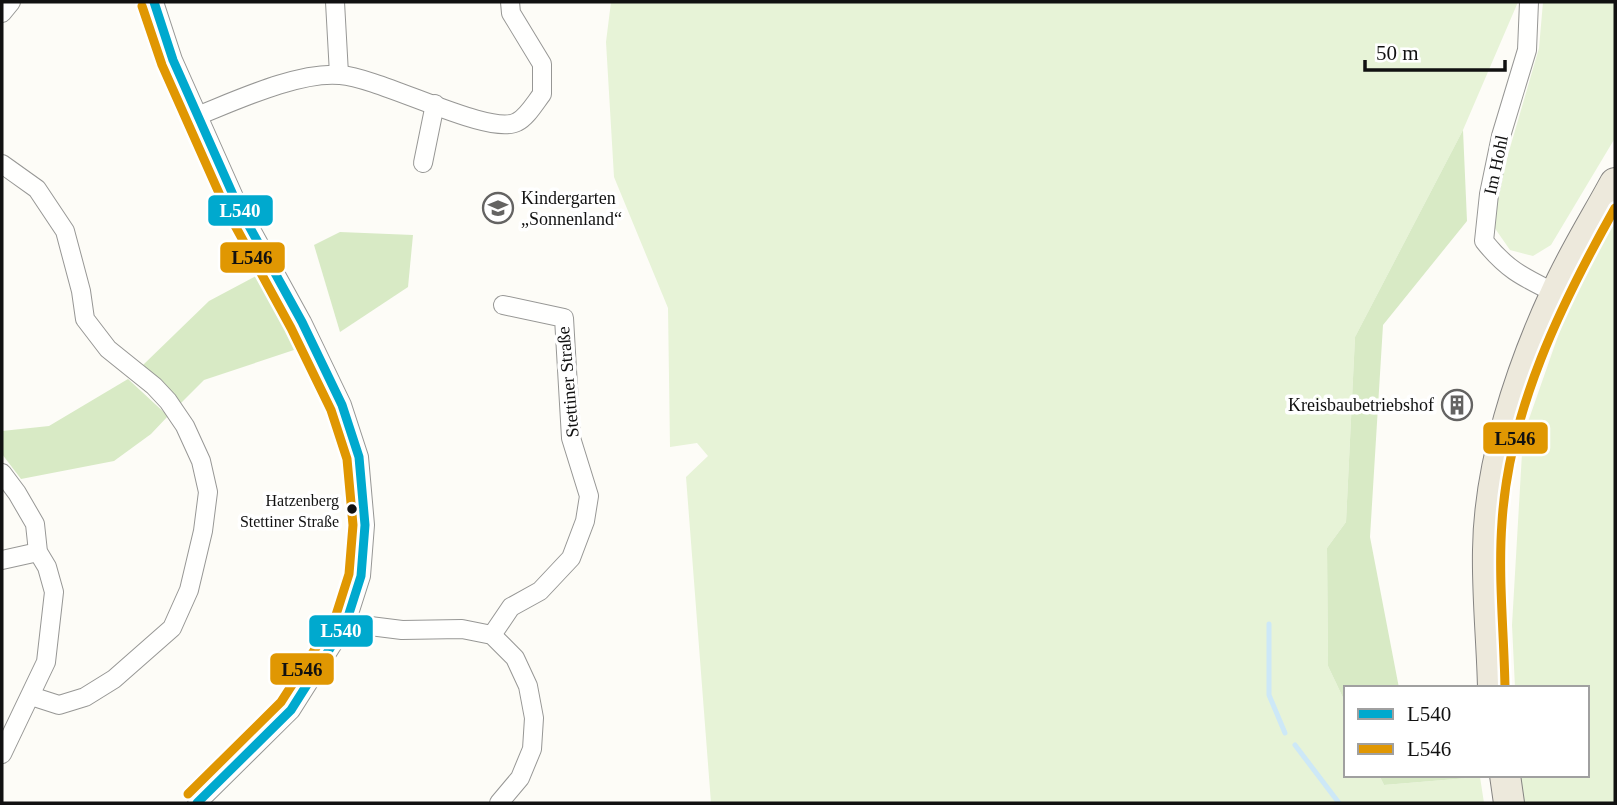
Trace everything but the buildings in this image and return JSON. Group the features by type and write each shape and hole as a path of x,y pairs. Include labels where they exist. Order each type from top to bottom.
{"main road":[{"path":"1493,686 1488,549 1493,496 1508,424 1535,342 1555,293 1615,183"},
{"path":"1505,777 1509,803"}],"street":[{"path":"2,13 11,2"},
{"path":"154,2 173,60 238,206 302,322 342,405 359,457 365,525 361,576 346,623 291,710 197,803"},
{"path":"335,2 339,74"},
{"path":"197,116 273,86 339,74 381,84 479,122 504,126 518,122 542,94 542,64 511,13 510,2"},
{"name":"Im Hohl","path":"1529,2 1527,50 1501,136 1489,194 1484,241 1516,274 1555,293"},
{"path":"422,163 435,104"},
{"path":"2,164 37,189 65,231 81,291 85,319 108,349 154,386 168,401 185,426 201,460 208,492 203,531 189,590 172,628 114,679 85,697 59,705 31,696"},
{"name":"Stettiner Straße","path":"492,635 512,607 540,591 571,558 585,521 589,496 571,438 564,318 503,305"},
{"path":"2,473 18,493 35,524 38,552 47,567 54,592 46,663 2,754"},
{"path":"2,560 38,552"},
{"path":"346,623 402,630 462,629 492,635 515,658 528,686 534,718 532,749 520,778 499,803"}],"green space":[{"path":"611,2 1518,2 1463,130 1355,337 1346,522 1327,548 1328,666 1344,700 1344,777 1380,777 1384,785 1480,777 1484,803 711,803 686,477 708,456 697,443 670,447 668,308 614,177 606,42"},
{"path":"1543,2 1615,2 1615,138 1551,245 1533,256 1510,250 1494,227 1500,182 1539,48"},
{"path":"1463,130 1467,221 1383,325 1370,537 1399,686 1344,686 1344,700 1328,666 1327,548 1346,522 1355,337"},
{"path":"1615,210 1615,799 1612,803 1523,803 1520,777 1589,777 1589,686 1515,686 1512,625 1523,436 1580,273"},
{"path":"340,232 413,235 408,287 340,332 314,245"},
{"path":"267,270 303,347 204,380 181,403 143,365 209,301"},
{"path":"128,379 168,416 151,434 114,461 21,479 2,454 2,431 49,426"},
{"path":"1380,777 1480,777 1384,785"}],"waterway":[{"path":"1269,624 1269,695 1285,733"},
{"path":"1295,745 1339,803"}],"transit line":[{"name":"L540","path":"154,2 173,60 238,206 302,322 342,405 359,457 365,525 361,576 346,623 291,710 197,803"},
{"name":"L546","path":"142,6 162,65 227,211 291,328 331,410 347,459 353,525 349,574 335,618 281,702 188,794"},
{"name":"L546","path":"1505,686 1501,543 1507,480 1515,439 1541,359 1557,320 1615,208"}],"place":[{"name":"Kindergarten „Sonnenland“","path":"498,208"},
{"name":"Kreisbaubetriebshof","path":"1457,405"},
{"name":"Hatzenberg Stettiner Straße","path":"352,509"}]}
